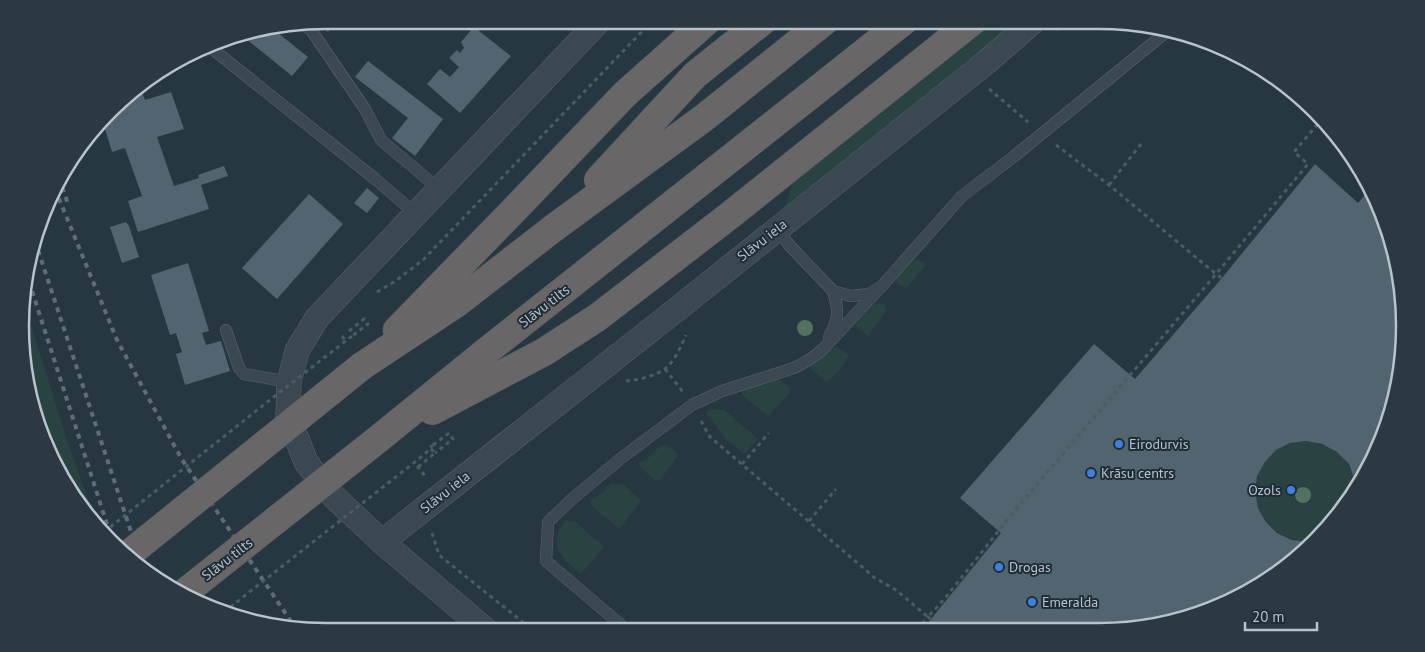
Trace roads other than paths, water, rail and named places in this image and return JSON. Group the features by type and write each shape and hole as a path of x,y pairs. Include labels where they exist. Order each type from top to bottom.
{"highway":[{"path":"362,366 625,94 698,29"},
{"path":"555,227 695,74 752,29"},
{"path":"132,551 362,366 457,303 555,227 705,117 815,29"},
{"name":"Slāvu tilts","path":"189,589 894,29"},
{"path":"377,440 544,352 598,317 729,216 963,29"}],"street":[{"path":"476,623 382,542 330,492 306,462 288,416 289,382 297,351 317,318 591,29"},
{"name":"Slāvu iela","path":"382,542 983,65 1025,29"}],"lane":[{"path":"310,29 366,109 381,140 440,189"},
{"path":"619,623 546,561 548,522 570,500 620,459 692,405 722,391 804,364 823,349 962,196 1042,134 1162,35"},
{"path":"214,50 374,178 416,214"},
{"path":"777,229 790,246 834,291 850,296 869,294 882,286"},
{"path":"823,349 835,326 838,308 834,291"},
{"path":"226,330 239,368 244,374 289,382"}],"railway":[{"path":"63,188 68,204"},
{"path":"58,197 117,340 181,458 291,621"},
{"path":"38,251 139,557"},
{"path":"31,287 108,527"}],"place":[{"name":"Eirodurvis","path":"1119,444"},
{"name":"Krāsu centrs","path":"1091,473"},
{"name":"Ozols","path":"1291,490"},
{"name":"Drogas","path":"999,567"},
{"name":"Emeralda","path":"1032,602"}]}
